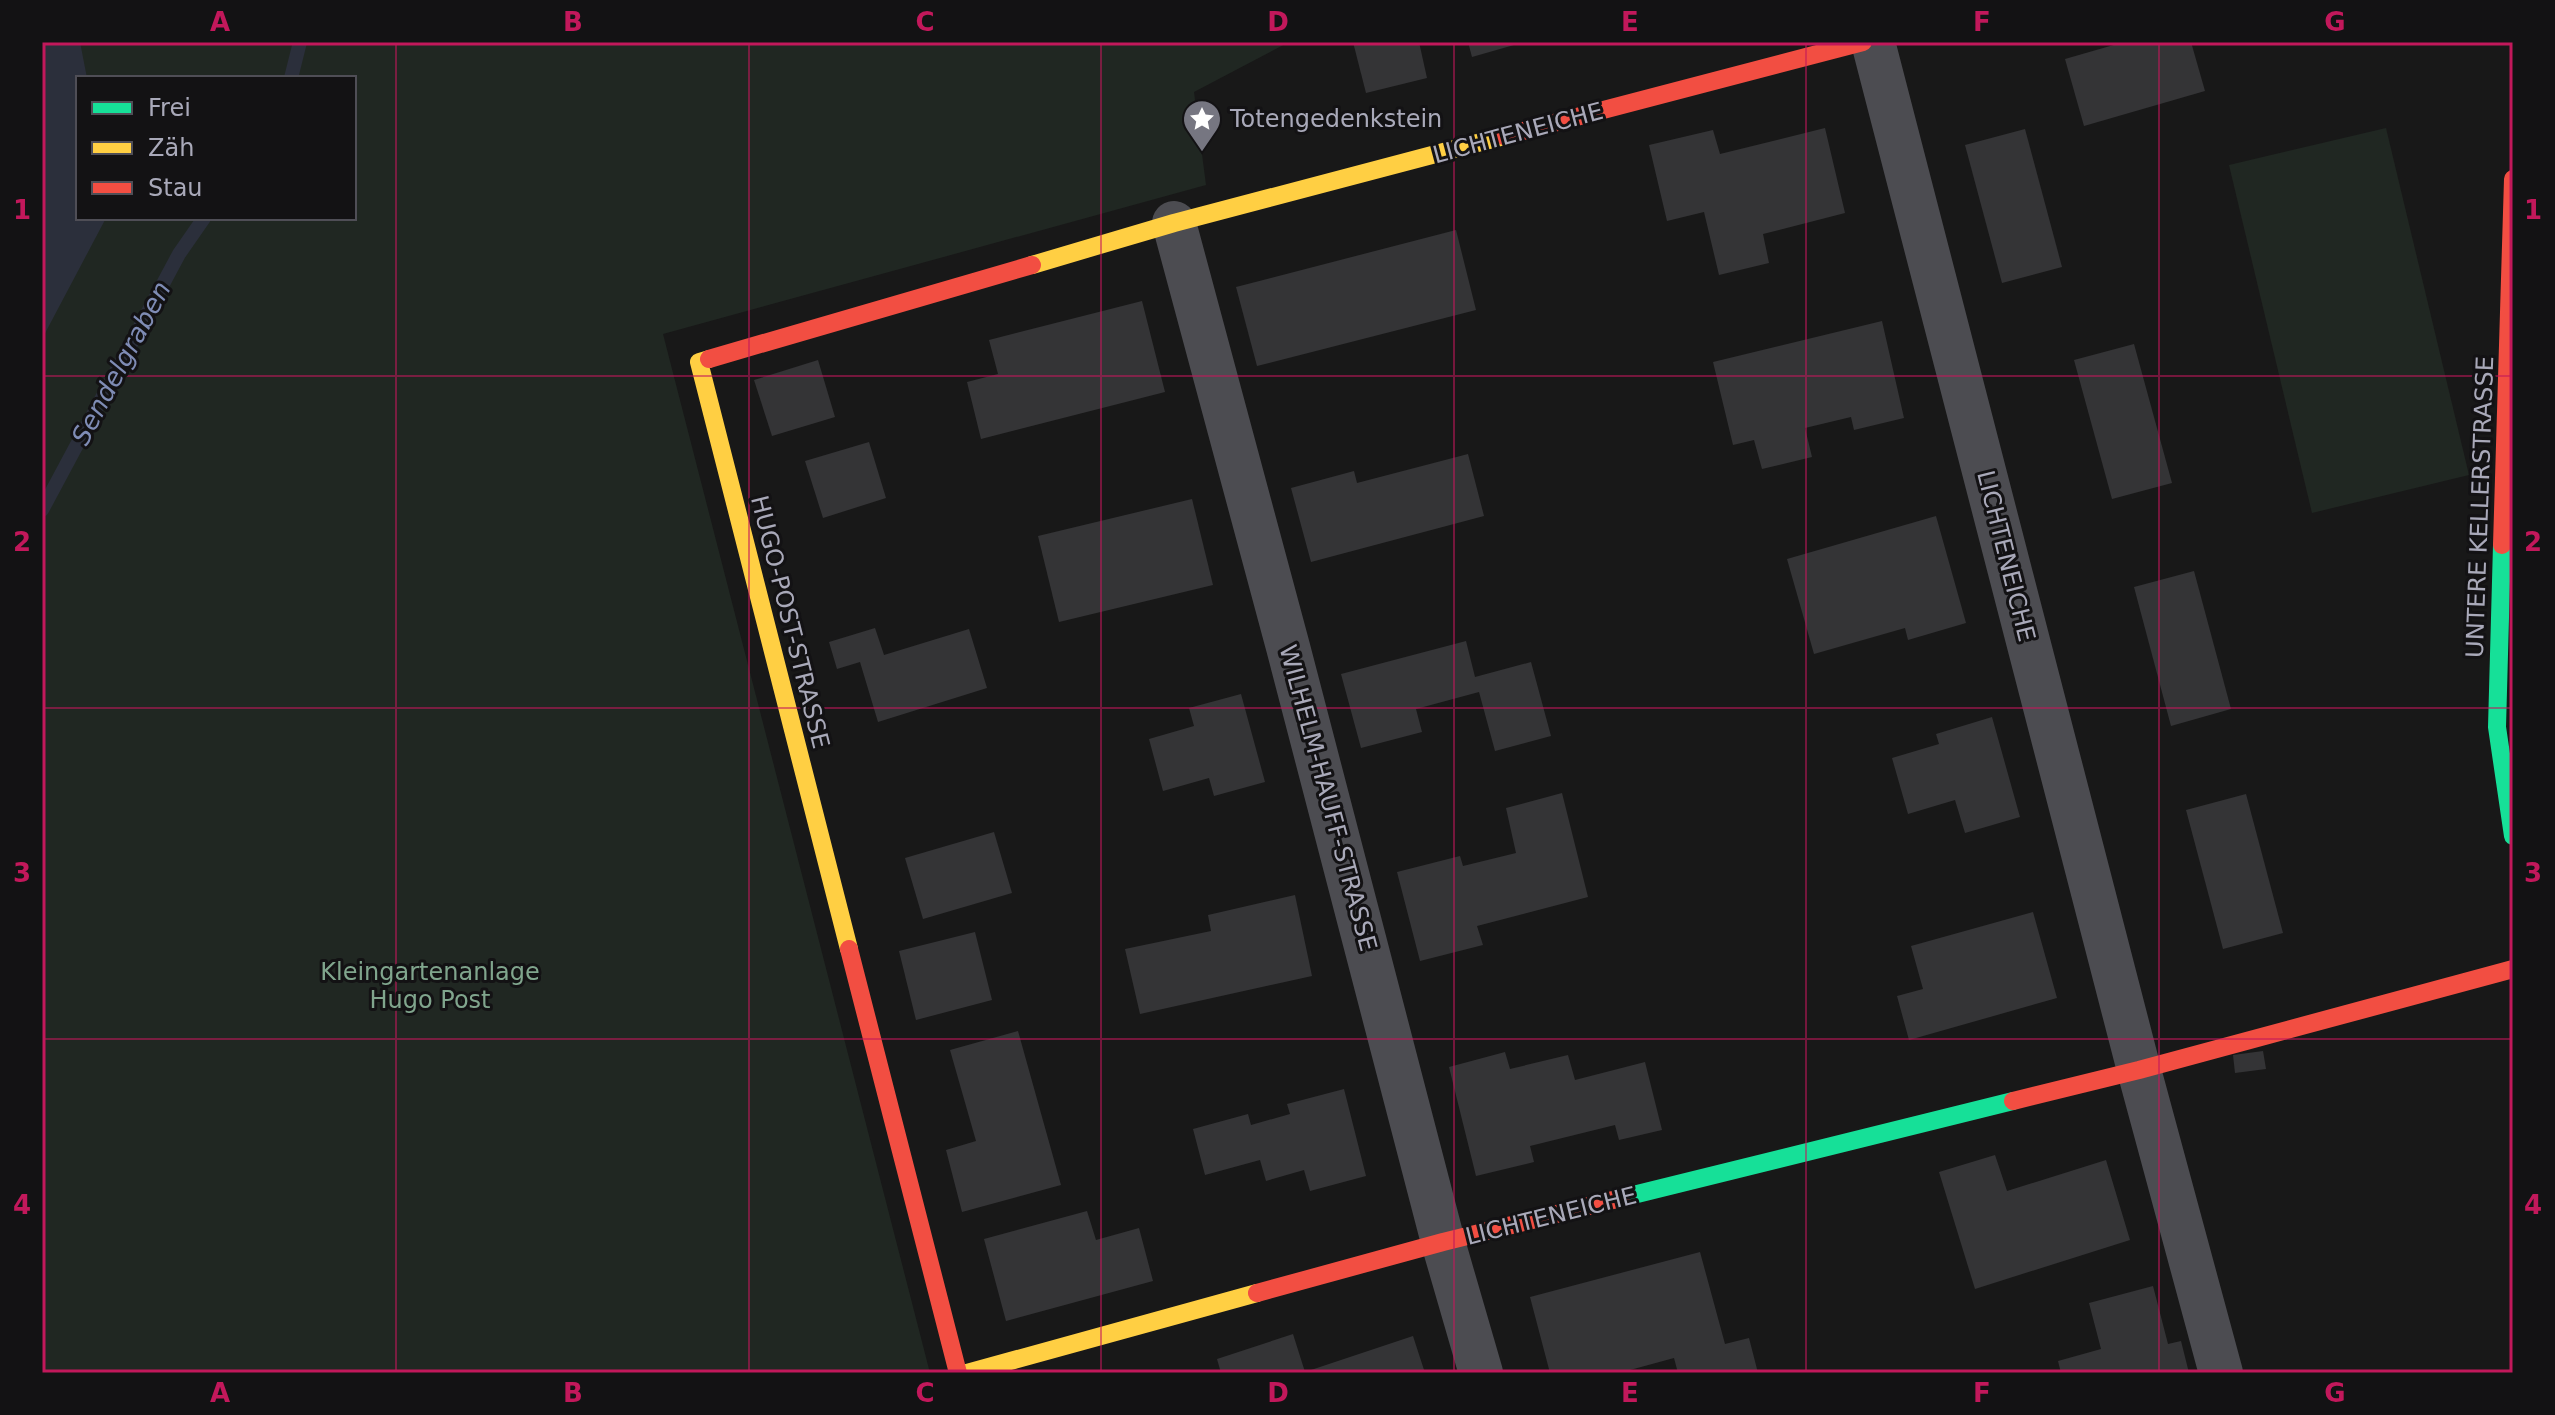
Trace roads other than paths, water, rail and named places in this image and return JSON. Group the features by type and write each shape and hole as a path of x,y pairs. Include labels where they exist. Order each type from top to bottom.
{"street":[{"name":"LICHTENEICHE","path":"1174,223 1863,42"},
{"name":"LICHTENEICHE","path":"1873,42 2139,1070 2221,1373"},
{"name":"UNTERE KELLERSTRASSE","path":"2513,179 2497,727 2513,836"},
{"name":"WILHELM-HAUFF-STRASSE","path":"1174,223 1443,1242 1481,1373"},
{"name":"HUGO-POST-STRASSE","path":"958,1373 699,362 1174,223"},
{"name":"LICHTENEICHE","path":"967,1373 1443,1242 2139,1070 2513,969"}],"water":[{"path":"42,42 80,42 87,76 76,76 76,220 105,220 42,339"}],"waterway":[{"name":"Sendelgraben","path":"292,76 300,42"},
{"name":"Sendelgraben","path":"42,510 179,254 203,220"}],"place":[{"name":"Totengedenkstein","path":"1202,153"}],"park label":[{"name":"Kleingartenanlage Hugo Post","path":"430,986"}]}
